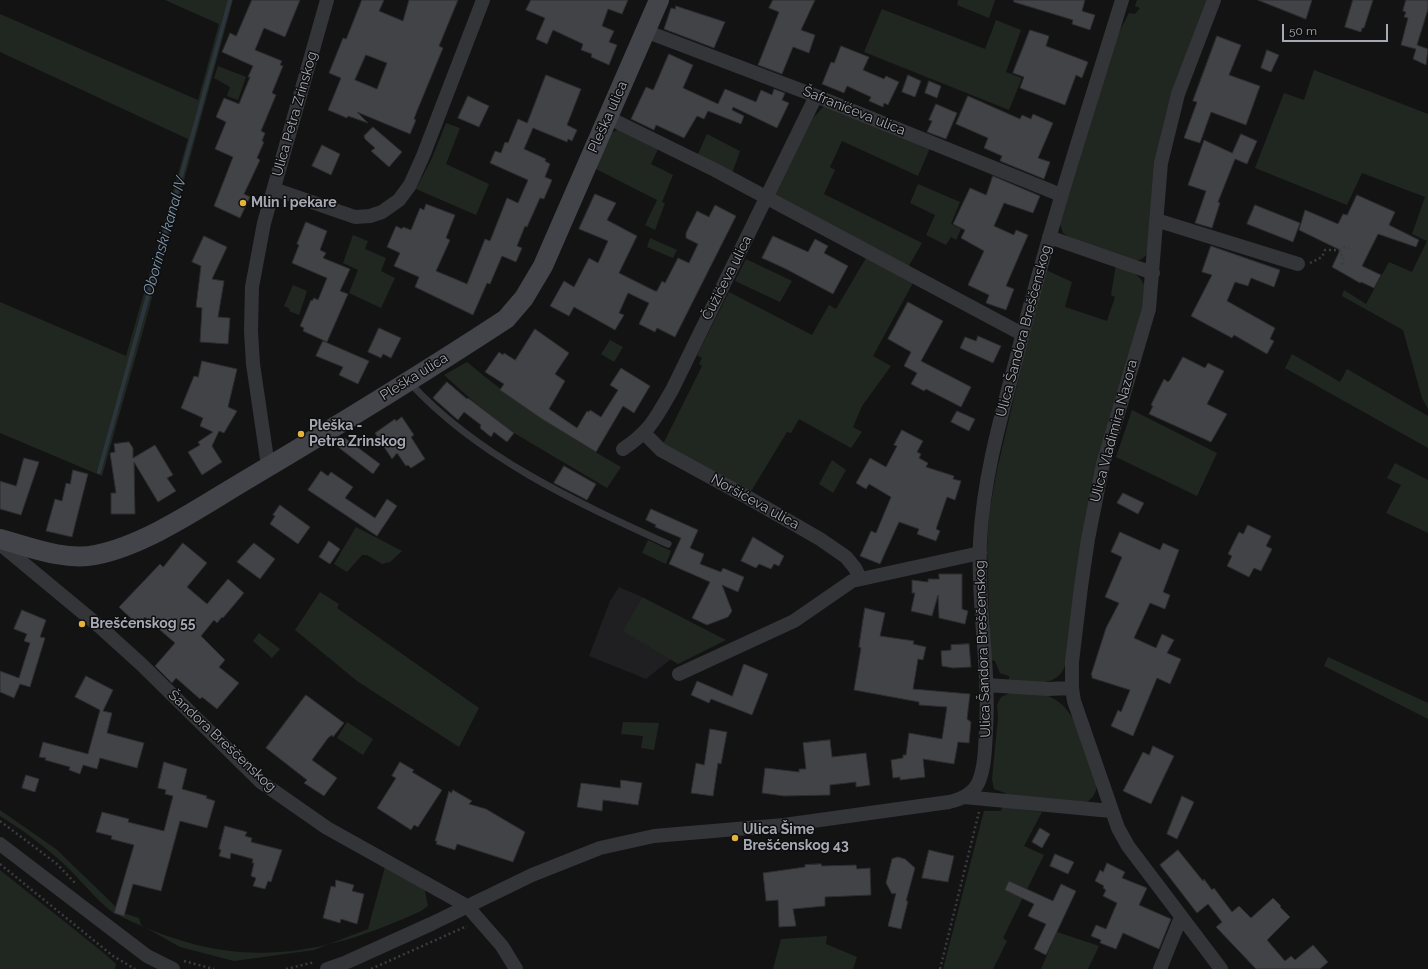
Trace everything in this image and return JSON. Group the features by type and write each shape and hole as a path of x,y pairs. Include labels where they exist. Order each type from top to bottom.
{"street":[{"name":"Ulica Petra Zrinskog","path":"268,466 257,398 250,309 255,263 274,189 327,0"},
{"path":"274,189 355,217 370,216 382,212 399,200 410,185 423,156 483,0"},
{"name":"Pleška ulica","path":"0,539 45,551 76,556 108,552 135,542 166,526 268,466 408,381 506,319 524,298 543,266 659,0"},
{"name":"Ulica Šandora Breščenskog","path":"326,969 347,962 570,859 600,848 626,841 677,833 784,825 949,802 964,797 973,791 978,783 983,765 987,718 980,553 982,518 989,471 1022,334 1049,237 1122,0"},
{"name":"Ulica Vladimira Nazora","path":"1214,0 1178,94 1169,123 1158,183 1152,293 1146,320 1111,435 1096,494 1081,587 1072,662 1072,688 1074,701 1095,758 1111,811 1128,846 1221,969"},
{"name":"Šafranićeva ulica","path":"645,31 816,96 1061,195"},
{"name":"Čužićeva ulica","path":"623,449 644,433 652,424 672,390 816,96"},
{"path":"607,117 767,198 1022,334"},
{"path":"1156,220 1298,264"},
{"path":"1049,237 1153,272"},
{"name":"Noršićeva ulica","path":"644,433 661,450 820,539 846,557 855,568 860,578"},
{"name":"Šandora Breščenskog","path":"0,544 99,626 141,664 261,782 327,828 466,906 502,946 516,969"},
{"path":"679,674 794,621 822,603 844,585 860,578 980,553"},
{"path":"986,685 1048,689 1072,688"},
{"path":"964,797 1111,811"},
{"path":"0,844 147,956 176,964"},
{"path":"1160,969 1181,917"}],"lane":[{"path":"408,381 444,418 508,462 582,504 668,544"}],"path":[{"path":"1298,264 1306,265 1322,257 1325,250 1340,250 1345,247 1349,248"},
{"path":"1340,250 1340,254 1344,257 1342,263 1344,265"},
{"path":"940,969 983,799"},
{"path":"0,821 58,864 76,884"},
{"path":"0,864 113,956 135,969"},
{"path":"371,969 480,920"},
{"path":"176,964 214,969"}],"shaded area":[{"path":"165,0 233,0 102,476 0,433 0,302 126,356 188,139 0,52 0,14 198,100 219,24"},
{"path":"958,0 995,0 989,18 957,5"},
{"path":"1137,0 1209,0 1180,71 1166,114 1158,149 1148,254 1140,260 1136,260 1069,237 1063,233 1060,224 1117,36 1129,13 1135,14 1140,8 1135,6"},
{"path":"882,9 985,49 996,20 1021,30 1006,72 1022,78 1009,110 864,52"},
{"path":"218,66 246,77 238,100 227,96 230,87 214,78"},
{"path":"1314,70 1428,114 1428,409 1422,398 1403,330 1342,296 1344,290 1366,304 1389,262 1412,272 1427,241 1412,234 1425,197 1362,173 1347,205 1255,168 1284,93 1304,100"},
{"path":"826,104 930,148 918,176 842,141 830,167 835,170 824,194 922,243 907,269 774,195 813,118"},
{"path":"446,123 460,128 446,164 489,184 476,215 416,189 432,158"},
{"path":"619,129 659,147 651,164 673,175 662,202 665,203 655,230 645,225 657,200 592,167 611,133"},
{"path":"707,134 740,151 732,174 697,156"},
{"path":"918,184 960,202 951,224 961,229 956,240 951,237 946,245 926,235 935,215 910,203"},
{"path":"353,235 368,241 365,249 386,258 381,271 395,278 381,308 349,293 358,270 343,263"},
{"path":"650,238 677,250 673,258 647,247"},
{"path":"866,258 914,281 873,356 891,366 862,406 853,427 862,432 851,448 799,419 791,433 787,432 750,493 662,446 702,366 699,364 702,358 697,355 729,292 812,335 829,305 836,309"},
{"path":"746,259 792,281 780,302 735,281"},
{"path":"1116,264 1139,277 1146,291 1066,663 1062,672 1050,681 1034,683 1009,681 1009,676 1000,673 995,661 991,660 987,550 989,514 997,470 1028,338 1046,270 1072,282 1065,307 1107,321 1115,297 1111,295"},
{"path":"293,285 307,291 299,315 289,311 290,309 284,306"},
{"path":"610,340 623,347 614,362 601,354"},
{"path":"1292,354 1340,382 1347,369 1428,416 1428,448 1285,368"},
{"path":"467,362 485,377 542,418 621,467 607,488 514,433 473,401 444,375"},
{"path":"1132,410 1217,453 1197,496 1116,457"},
{"path":"832,460 846,470 833,493 819,484"},
{"path":"1395,463 1428,480 1428,533 1386,513 1401,485 1387,478"},
{"path":"356,527 402,551 390,562 382,564 367,555 362,555 347,572 334,564"},
{"path":"648,540 671,551 666,564 642,553"},
{"path":"619,587 642,597 624,631 671,659 646,679 589,656 610,601"},
{"path":"320,592 339,604 337,608 479,708 459,747 357,681 295,630"},
{"path":"642,597 726,640 678,664 623,631"},
{"path":"259,633 280,649 272,658 253,641"},
{"path":"1328,657 1428,703 1428,719 1324,666"},
{"path":"1007,690 1044,695 1056,700 1065,708 1080,732 1097,785 1095,794 1089,801 1083,804 1006,796 1005,793 994,789 992,779 998,717 997,705 1001,697 1008,694"},
{"path":"347,722 373,739 363,755 337,738"},
{"path":"623,722 659,723 654,750 641,748 643,736 621,734"},
{"path":"1002,807 1042,812 1024,846 1044,855 1003,938 1007,941 993,969 943,969 984,811 1001,811"},
{"path":"0,810 56,849 114,905 117,911 139,918 141,925 112,912 53,854 0,816"},
{"path":"385,867 419,885 425,891 428,906 421,911 379,929 340,942 331,943 368,929"},
{"path":"0,870 105,954 116,964 115,969 0,969"},
{"path":"144,926 191,943 228,951 265,953 302,950 331,943 314,950 234,961 180,947"},
{"path":"1057,932 1099,946 1088,969 1041,969"},
{"path":"827,936 826,944 857,957 853,969 773,969 781,939"}],"building":[{"path":"252,0 300,0 285,37 264,28 255,50 282,61 280,65 283,66 272,93 276,95 261,131 265,133 262,141 264,142 257,158 260,160 244,194 250,197 240,218 214,206 233,157 215,149 226,122 216,117 224,98 239,104 250,77 248,77 253,66 222,52 230,33 236,36"},
{"path":"362,0 384,0 379,11 403,21 409,0 458,0 439,46 443,48 417,111 414,119 416,120 410,134 357,112 368,123 348,116 347,118 328,110 341,78 329,73 343,38 346,39","holes":["366,55 387,63 377,89 355,80"]},
{"path":"531,0 628,0 622,14 608,9 602,26 614,31 609,42 617,45 609,65 591,57 592,54 581,50 583,44 553,30 547,44 536,39 545,18 526,10"},
{"path":"773,0 815,0 801,30 815,35 809,53 793,47 782,74 758,65 779,12 769,8"},
{"path":"1014,0 1085,0 1082,11 1095,15 1090,30 1072,24 1073,20 1014,2"},
{"path":"1258,0 1312,0 1306,19"},
{"path":"1353,0 1373,0 1364,28 1362,28 1361,32 1345,27"},
{"path":"1406,0 1428,0 1428,9 1417,45 1428,49 1426,65 1413,59 1416,49 1401,45 1408,18 1404,17 1406,12 1403,11"},
{"path":"676,6 725,22 714,48 664,29 671,8 675,9"},
{"path":"1030,30 1049,36 1046,46 1088,62 1082,78 1076,75 1065,105 1020,88 1024,77 1013,73"},
{"path":"1217,36 1241,45 1229,75 1260,86 1246,125 1211,112 1200,143 1184,138 1197,102 1193,101"},
{"path":"841,46 869,57 863,70 884,79 886,76 899,82 888,105 884,103 883,107 869,101 871,97 847,86 844,93 822,84 831,62 834,63"},
{"path":"1267,50 1279,55 1271,72 1261,68"},
{"path":"669,54 693,65 683,88 718,104 725,89 756,102 761,90 772,95 774,89 785,93 782,100 789,103 777,128 733,107 732,110 744,116 741,124 708,111 704,119 697,116 684,138 656,125 654,130 631,119 646,87 653,90"},
{"path":"546,75 581,89 567,125 577,130 572,141 568,139 567,142 533,128 524,149 546,159 545,161 550,164 545,177 552,180 544,199 540,198 527,227 525,226 517,246 522,248 516,262 502,256 490,284 487,283 473,315 415,287 419,277 394,266 400,253 387,247 396,226 402,229 403,227 411,230 420,208 424,210 426,204 455,215 446,238 450,240 436,271 467,284 485,239 490,241 507,198 518,203 528,180 490,163 495,151 501,153 505,142 508,143 518,119 527,123"},
{"path":"908,75 921,81 915,97 902,92"},
{"path":"929,81 941,86 937,98 925,93"},
{"path":"468,96 489,106 479,127 458,118"},
{"path":"968,96 1020,119 1022,115 1031,119 1033,114 1053,123 1038,158 1050,162 1044,179 1000,161 1002,156 984,148 988,138 956,124"},
{"path":"936,104 957,113 946,139 927,132 932,121 929,120"},
{"path":"373,127 402,152 389,167 371,151 375,148 365,139 364,136"},
{"path":"1241,134 1257,141 1247,164 1235,159 1218,202 1220,203 1212,228 1195,223 1206,191 1188,185 1204,140 1232,153"},
{"path":"322,145 340,154 331,175 312,166"},
{"path":"993,176 1040,196 1033,213 1004,203 994,226 1014,235 1016,230 1028,235 1006,286 1014,289 1006,310 986,303 989,295 968,285 984,251 961,238 965,230 953,224 970,188 986,195"},
{"path":"595,194 616,203 607,220 637,236 619,273 655,291 657,291 662,281 665,283 678,258 689,263 698,244 686,238 686,233 697,211 709,217 715,205 736,216 675,337 657,328 655,332 639,324 649,303 628,293 619,313 624,315 615,330 574,307 569,316 550,306 564,281 574,287 589,258 598,263 608,241 579,229"},
{"path":"1357,195 1395,212 1389,225 1419,240 1416,247 1378,234 1362,266 1381,275 1374,288 1361,282 1360,283 1332,267 1340,250 1299,230 1305,210 1338,224 1343,214 1347,215"},
{"path":"1255,205 1300,223 1293,242 1247,224"},
{"path":"306,222 327,231 320,250 326,253 323,258 350,269 340,291 348,294 327,342 303,331 304,328 300,326 311,300 312,301 314,298 318,300 327,278 292,263 299,245 297,244"},
{"path":"204,236 227,247 212,279 224,281 218,317 230,318 228,344 200,342 202,308 196,307 201,266 192,262"},
{"path":"773,236 808,252 815,239 828,246 824,253 848,266 833,294 762,258"},
{"path":"1211,246 1280,270 1274,287 1251,278 1248,286 1235,282 1227,301 1275,328 1270,339 1274,341 1267,354 1234,335 1232,338 1191,316 1212,275 1202,272"},
{"path":"908,302 943,321 921,361 971,387 961,407 926,389 924,391 911,384 917,373 904,366 911,352 888,339"},
{"path":"379,328 401,338 391,358 383,354 381,358 368,352"},
{"path":"535,329 569,353 555,374 565,381 549,409 577,428 587,411 589,412 590,410 601,417 618,390 610,385 621,368 650,386 634,413 623,406 596,452 542,419 500,390 504,384 485,372 499,352 503,355 504,353 515,360"},
{"path":"978,336 1001,346 993,363 960,348 965,337 976,341"},
{"path":"323,341 369,361 358,384 339,375 343,367 316,356"},
{"path":"1183,357 1205,368 1208,363 1224,371 1207,404 1227,414 1211,442 1149,414 1153,406 1151,405 1164,379 1168,382 1170,380"},
{"path":"202,361 237,369 228,407 237,411 224,433 219,431 212,446 222,462 202,475 188,452 200,445 198,442 213,432 200,426 203,418 181,408 194,376 198,377"},
{"path":"447,382 467,399 468,398 514,433 507,442 494,432 491,437 480,428 481,425 464,412 458,420 433,398"},
{"path":"957,411 975,419 969,431 951,422"},
{"path":"402,417 414,435 411,437 425,459 411,468 408,465 406,466 397,453 392,459 375,433 395,419 396,421"},
{"path":"902,430 923,441 917,452 921,454 919,458 928,463 926,467 954,476 953,479 961,481 955,500 947,497 936,529 940,531 936,541 917,534 919,529 899,522 880,564 860,556 871,531 876,533 891,497 869,484 866,489 856,483 870,458 886,467 897,446 894,445"},
{"path":"345,438 380,464 373,474 338,447"},
{"path":"129,442 133,448 133,458 155,445 173,475 167,478 176,491 158,502 134,462 135,514 111,514 111,493 116,493 110,453 115,452 114,444"},
{"path":"24,458 39,462 21,515 0,509 0,481 16,486"},
{"path":"564,466 596,484 587,500 554,483"},
{"path":"73,470 88,474 72,537 46,531 55,499 62,501 66,483 70,484"},
{"path":"321,471 328,476 331,472 353,487 345,498 375,518 387,499 397,506 377,536 308,490"},
{"path":"1123,493 1144,503 1138,514 1117,503"},
{"path":"280,505 310,527 298,544 270,524 275,516 273,515"},
{"path":"651,509 698,530 690,548 704,554 700,564 721,572 723,568 744,577 738,592 722,585 732,611 728,617 707,625 692,618 710,582 669,564 681,538 655,527 656,525 646,520"},
{"path":"1248,525 1271,536 1266,546 1272,549 1261,571 1254,568 1249,577 1227,566 1232,556 1228,554 1239,532 1243,534"},
{"path":"1120,532 1160,550 1163,543 1179,550 1163,592 1170,595 1165,609 1150,603 1134,638 1156,648 1162,634 1174,640 1167,653 1181,659 1170,684 1157,678 1133,736 1111,726 1118,710 1121,712 1130,690 1092,678 1091,675 1106,628 1119,603 1105,597 1122,557 1111,552"},
{"path":"753,537 784,556 779,566 774,564 771,569 759,564 756,568 741,561"},
{"path":"329,541 340,549 330,564 319,557"},
{"path":"183,543 207,563 187,587 207,604 228,579 244,593 223,618 222,617 217,623 214,620 201,636 225,660 219,667 239,683 217,709 202,697 200,699 176,678 172,683 155,666 175,643 145,617 138,625 119,607 160,564 163,567"},
{"path":"254,543 275,559 260,579 237,562"},
{"path":"939,574 962,574 962,609 968,611 965,624 939,618 938,595 932,616 911,611 915,593 912,593 912,580 928,582 928,579 939,579"},
{"path":"865,608 885,613 880,636 914,641 913,644 926,647 923,660 918,659 913,689 970,694 967,719 971,722 969,743 958,742 954,764 923,759 925,777 900,780 900,777 893,778 891,760 903,758 903,755 906,755 909,733 942,739 947,707 919,705 919,702 854,690 861,648 859,647"},
{"path":"22,610 46,620 40,637 45,638 30,687 20,684 14,698 0,692 0,671 19,678 30,643 24,641 27,634 14,629"},
{"path":"969,644 971,667 953,668 942,666 941,651 951,650 951,645"},
{"path":"744,664 768,674 752,715 711,699 709,703 691,695 697,681 732,696"},
{"path":"86,676 113,690 103,711 112,713 107,733 144,743 137,768 100,758 97,769 83,765 80,774 69,770 70,767 39,757 43,742 88,754 100,710 75,697"},
{"path":"306,695 344,723 333,737 332,735 328,738 312,760 337,778 324,796 304,783 307,780 266,748"},
{"path":"710,729 727,732 721,764 718,763 713,796 691,793 696,763 704,765"},
{"path":"830,740 832,757 866,753 870,785 856,787 856,782 830,785 830,795 784,796 762,793 765,768 799,772 799,769 806,769 803,743"},
{"path":"1153,746 1174,756 1151,804 1123,791 1143,752 1149,755"},
{"path":"164,762 187,769 182,789 207,796 206,798 215,801 207,828 180,821 161,891 133,884 124,916 114,913 134,845 111,839 112,836 96,832 102,812 129,819 128,822 164,831 173,796 165,794 166,790 158,788"},
{"path":"400,762 414,770 412,772 442,790 418,827 414,825 411,830 377,808 396,778 392,776"},
{"path":"26,775 39,779 35,792 22,788"},
{"path":"621,780 642,783 638,805 603,800 602,811 577,807 581,783 620,788"},
{"path":"453,790 472,801 469,804 486,809 525,832 513,862 457,844 455,850 436,844 437,841 435,841 449,791 451,793"},
{"path":"1182,796 1194,802 1177,839 1167,834"},
{"path":"225,826 247,832 245,836 252,838 251,842 282,850 271,882 268,881 265,889 253,886 256,878 251,876 254,863 252,863 253,859 231,853 230,859 219,856 221,850 219,849"},
{"path":"1040,828 1050,834 1042,848 1032,842"},
{"path":"929,850 954,856 948,882 922,878"},
{"path":"1178,850 1203,881 1204,879 1212,890 1214,888 1232,912 1239,906 1251,918 1273,898 1281,906 1280,907 1290,917 1267,940 1285,961 1291,956 1295,960 1313,945 1328,962 1320,969 1256,969 1216,927 1222,922 1208,904 1197,913 1160,865"},
{"path":"1055,854 1074,862 1068,874 1050,866"},
{"path":"898,857 905,859 915,868 906,901 908,901 901,929 888,926 896,893 892,894 886,883 892,859"},
{"path":"1107,863 1125,872 1122,878 1147,888 1139,905 1171,919 1159,949 1123,933 1116,949 1100,943 1101,940 1091,936 1096,925 1106,929 1117,903 1103,896 1106,890 1103,888 1104,886 1095,881 1100,870 1103,872"},
{"path":"821,864 822,866 856,865 857,869 870,868 871,895 825,897 825,906 793,909 796,926 779,927 778,900 766,901 763,873 805,867 805,865"},
{"path":"336,880 354,885 352,891 364,894 357,924 341,919 340,923 323,918 331,886 335,887"},
{"path":"1009,881 1053,901 1061,884 1076,891 1046,955 1034,949 1046,924 1028,916 1034,904 1005,890"}],"waterway":[{"name":"Oborinski kanal IV","path":"99,472 230,0"}],"place":[{"name":"Mlin i pekare","path":"243,203"},
{"name":"Pleška - Petra Zrinskog","path":"301,434"},
{"name":"Brešćenskog 55","path":"82,624"},
{"name":"Ulica Šime Brešćenskog 43","path":"735,838"}]}
